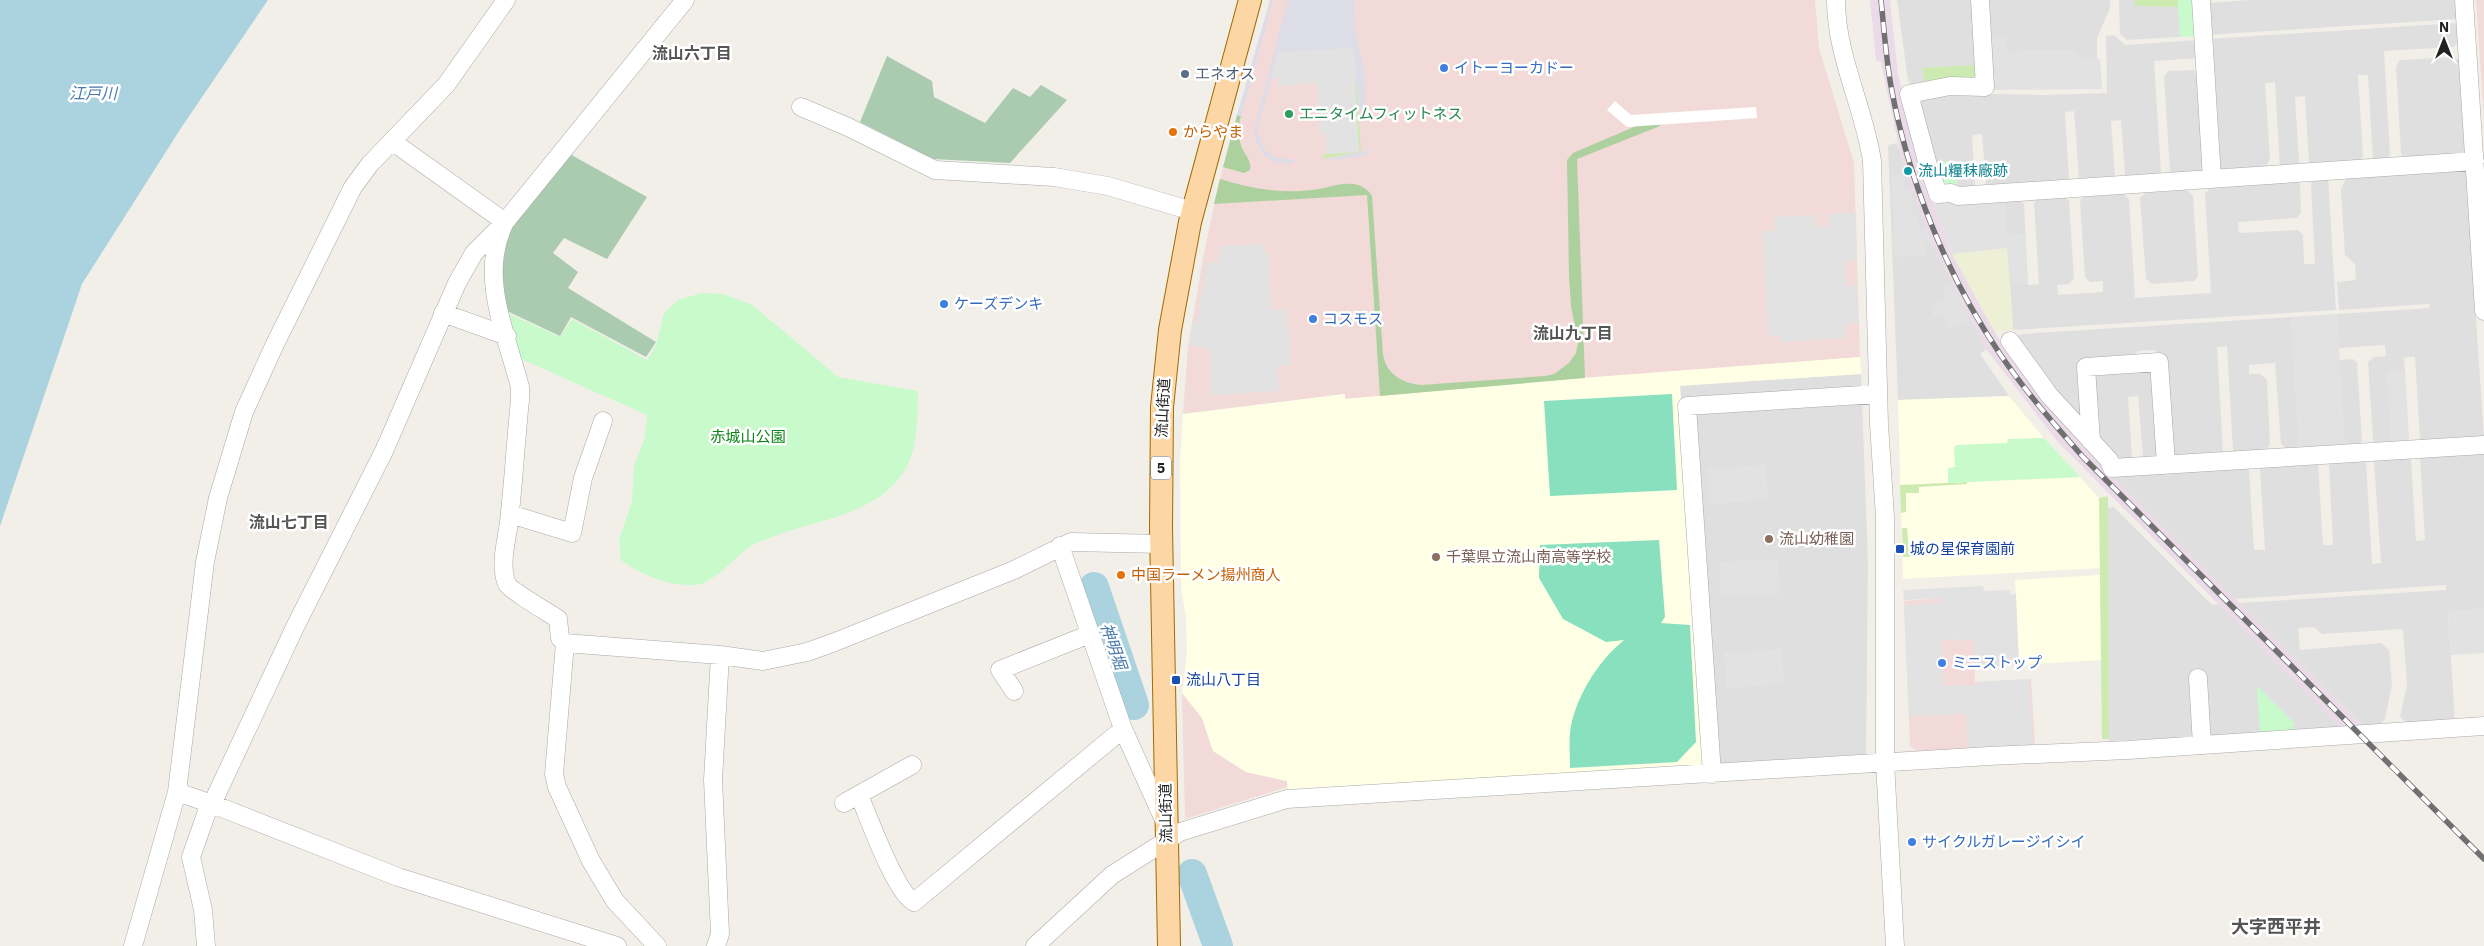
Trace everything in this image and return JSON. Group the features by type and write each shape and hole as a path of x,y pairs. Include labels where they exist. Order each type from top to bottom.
{"main road":[{"name":"流山街道","path":"1169,946 1161,544 1163,397 1170,330 1192,211 1250,0"}],"street":[{"path":"133,946 177,792 205,562 228,460 256,383 353,187 370,164 446,85 506,0"},
{"path":"206,946 203,910 191,857 211,803 295,626 384,451 443,312 474,253 505,222 685,0"},
{"path":"1836,0 1839,37 1867,133 1872,161 1878,394 1885,517 1885,762 1896,946"},
{"path":"1980,0 1984,86 1950,86 1909,94 1928,165 1938,194 1951,193 1958,196 2475,161"},
{"path":"2200,0 2212,179"},
{"path":"2464,0 2475,161 2481,204 2484,311"},
{"path":"801,107 848,127 935,170 1054,177 1108,186 1192,211"},
{"path":"393,142 505,222"},
{"path":"505,222 497,237 493,258 493,286 520,386 510,514 504,554 508,585 512,591 558,619 560,638 565,643 720,655 763,661 807,652 1014,570 1071,542 1161,544"},
{"path":"443,312 507,336"},
{"path":"2010,341 2049,395 2108,460 2112,468 2484,445"},
{"path":"2091,441 2086,367 2159,362 2166,464"},
{"path":"1712,774 1687,406 1878,394"},
{"path":"510,514 572,533 583,478 603,421"},
{"path":"1060,546 1123,729 1167,833"},
{"path":"1014,692 1000,670 1090,634"},
{"path":"565,643 554,774 557,787 591,861 615,900 658,946"},
{"path":"716,946 720,934 713,780 720,655"},
{"path":"2198,678 2202,745"},
{"path":"1035,946 1112,875 1167,833 1190,828 1286,799 1885,762 2202,745 2484,726"},
{"path":"912,765 851,799 906,898 914,902 1123,729"},
{"path":"177,792 211,803 374,868 617,946"}],"shaded area":[{"path":"1270,0 1815,0 1819,48 1854,163 1860,357 1345,399 1344,394 1183,414 1188,347 1204,253 1219,182"},
{"path":"1270,0 1273,0 1241,116 1237,115"},
{"path":"1288,0 1354,0 1356,34 1364,68 1366,109 1358,110 1354,48 1278,52 1257,131 1265,150 1277,158 1295,160 1291,164 1276,162 1264,155 1256,142 1254,129"},
{"path":"1870,0 1890,0 1898,75 1927,187 1952,253 2004,348 2055,415 2095,459 2368,731 2341,728 2057,441 1986,349 1929,237 1902,161 1881,62 1876,60"},
{"path":"1897,0 1972,0 1977,74 1910,84"},
{"path":"1987,0 2110,0 2110,8 2097,38 2097,59 2078,59 2078,51 2007,52 1989,39"},
{"path":"2119,0 2178,0 2180,37 2127,40 2120,34"},
{"path":"2248,0 2455,0 2457,19 2208,35 2206,9 2211,3"},
{"path":"2476,0 2484,0 2484,119"},
{"path":"2457,23 2458,41 2454,47 2384,51 2390,155 2386,160 2373,161 2368,75 2358,75 2363,156 2358,165 2315,168 2309,162 2305,96 2295,97 2299,162 2293,169 2280,170 2275,82 2265,83 2270,159 2264,170 2220,173 2208,39"},
{"path":"2114,35 2125,45 2198,40 2199,58 2154,61 2161,172 2155,178 2130,180 2125,175 2121,120 2111,121 2115,176 2112,181 2084,182 2079,178 2074,111 2065,112 2069,179 2065,183 1991,188 1986,184 1982,134 1972,135 1975,185 1972,190 1958,191 1955,161 1935,163 1919,104 1924,98 1947,93 2045,95 2107,93 2106,36"},
{"path":"2006,38 2007,52 2078,51 2078,59 2100,59 2102,89 1992,90 1989,39"},
{"path":"1355,48 1357,84 1342,85 1355,85 1359,152 1326,154 1326,134 1320,134 1317,83 1279,86 1278,78 1271,78 1278,52"},
{"path":"887,56 932,81 934,97 985,123 1013,88 1030,97 1041,85 1067,100 1010,163 933,159 860,122"},
{"path":"2454,57 2460,61 2466,152 2462,156 2407,160 2401,154 2396,67 2400,60"},
{"path":"2194,70 2200,75 2203,174 2175,176 2170,171 2164,77 2168,71"},
{"path":"1897,143 1929,237 1986,349 1980,354 2009,396 1898,400 1888,145"},
{"path":"1369,150 1369,154 1358,157 1320,161"},
{"path":"568,153 647,197 607,259 564,238 553,253 578,272 568,288 656,342 646,357 571,317 560,336 505,310 498,287 506,231"},
{"path":"2462,167 2466,172 2484,437 2426,444 2420,438 2415,357 2409,357 2404,358 2405,371 2387,372 2392,446 2379,447 2373,440 2368,362 2374,357 2386,356 2385,345 2339,348 2337,314 2429,308 2429,304 2339,310 2337,282 2356,280 2355,264 2345,255 2341,189 2348,175"},
{"path":"1905,174 1905,187 1911,188 1912,215 1919,215 1919,229 1926,229 1931,242 1925,243 1926,256 1894,257 1893,204 1891,203 1892,175"},
{"path":"2316,177 2328,177 2336,310 2013,330 2004,199 2018,198 2024,204 2028,285 2039,284 2034,203 2039,196 2051,196 2052,199 2066,198 2069,201 2074,278 2069,284 2057,285 2058,295 2103,292 2103,281 2090,282 2085,277 2080,201 2083,197 2124,194 2129,199 2135,298 2211,293 2205,194 2210,188 2236,187 2236,183 2293,179 2300,184 2301,213 2297,218 2238,222 2239,233 2298,230 2303,235 2304,264 2315,264 2311,183"},
{"path":"2187,190 2193,196 2198,276 2194,281 2152,284 2146,279 2140,198 2145,193"},
{"path":"2004,199 2007,235 2025,234 2028,284 2010,285 2007,248 1952,254 1933,204"},
{"path":"1856,212 1857,260 1846,261 1846,286 1857,286 1859,323 1845,324 1846,338 1781,342 1779,336 1768,336 1762,231 1775,231 1774,217 1816,215 1816,227 1829,226 1829,214"},
{"path":"1264,244 1265,253 1268,253 1272,310 1287,309 1291,365 1277,366 1279,391 1210,395 1210,349 1189,345 1192,323 1197,323 1207,262 1218,263 1221,246"},
{"path":"2008,248 2013,330 1994,331 1952,254"},
{"path":"1950,282 1969,319 1949,330 1942,316 1933,316 1932,307 1947,298 1941,287"},
{"path":"2337,314 2345,449 2299,451 2291,317"},
{"path":"2291,317 2299,447 2286,448 2281,444 2275,363 2249,365 2249,374 2260,374 2267,380 2270,445 2266,450 2239,455 2233,451 2227,346 2217,347 2223,452 2218,456 2178,459 2170,448 2165,357 2154,350 2138,351 2132,360 2081,363 2085,426 2066,405 2016,337 2021,334"},
{"name":"千葉県立流山南高等学校","path":"1860,357 1861,374 1680,386 1705,767 1288,795 1287,781 1246,772 1213,751 1202,718 1182,693 1187,654 1186,617 1181,588 1180,463 1183,414 1345,394 1345,399 1528,382"},
{"path":"2353,359 2357,363 2362,441 2357,448 2345,449 2339,360"},
{"path":"2132,370 2137,373 2155,372 2161,460 2148,461 2143,456 2138,396 2128,397 2132,457 2129,462 2115,463 2097,439 2092,378 2097,373"},
{"path":"2387,371 2405,371 2409,439 2404,445 2392,446"},
{"path":"1861,374 1868,562 1866,755 1705,767 1680,385"},
{"path":"2009,396 2042,436 2099,498 2100,568 1903,579 1898,400"},
{"path":"2484,451 2484,609 2448,612 2455,722 2409,725 2409,722 2400,717 2407,685 2403,629 2322,634 2314,627 2298,628 2300,650 2381,643 2389,650 2392,685 2385,719 2380,724 2362,725 2239,603 2446,590 2446,585 2234,599 2109,473 2243,464 2249,470 2254,550 2265,550 2260,469 2266,463 2313,460 2318,464 2323,545 2333,545 2329,464 2334,459 2361,457 2366,462 2372,564 2381,563 2374,461 2378,456 2406,454 2411,459 2416,541 2425,540 2420,458 2425,453"},
{"path":"1766,465 1768,500 1709,504 1707,469"},
{"path":"2114,507 2212,605 2219,604 2341,728 2212,739 2196,735 2191,741 2155,743 2155,739 2109,741 2107,508"},
{"path":"1778,559 1780,594 1721,597 1719,562"},
{"path":"2100,575 2101,660 2019,665 2015,580"},
{"path":"1983,586 1984,591 2010,590 2010,595 2016,594 2019,665 1974,667 1974,639 1942,640 1944,686 1978,685 1978,682 2029,679 2033,746 1968,749 1966,714 1909,717 1904,605 1941,603 1940,598 1904,600 1903,590"},
{"path":"1941,598 1942,640 1974,639 1975,682 2031,679 2035,745 1918,752 1910,746 1904,601"},
{"path":"2484,609 2484,653 2451,655 2448,611"},
{"path":"1782,649 1784,684 1726,688 1724,653"},
{"path":"1182,693 1202,718 1213,751 1246,772 1287,781 1287,787 1185,819"}],"green space":[{"path":"2135,0 2178,0 2178,7 2135,6"},
{"path":"2178,0 2195,0 2198,36 2180,37"},
{"path":"1976,65 1977,74 1971,79 1925,82 1922,68"},
{"path":"1357,84 1361,152 1321,159 1326,154 1359,152 1355,85 1342,86"},
{"path":"1237,115 1241,116 1239,132 1242,148 1250,164 1250,170 1244,173 1223,167"},
{"path":"1660,124 1660,126 1577,159 1585,378 1380,396 1367,195 1214,204 1220,179 1276,191 1311,190 1348,184 1361,186 1372,196 1383,354 1391,372 1401,380 1421,385 1545,376 1554,374 1569,363 1576,353 1578,343 1571,306 1569,276 1567,160 1573,153 1636,126"},
{"path":"1955,161 1957,185 1952,185 1942,180 1935,163"},
{"name":"赤城山公園","path":"702,293 723,294 752,305 838,377 918,391 917,422 915,444 908,464 891,487 877,498 844,514 756,543 709,580 695,585 685,585 675,584 646,575 621,560 619,540 632,501 634,466 645,437 647,415 519,358 507,313 560,337 572,319 647,360 656,345 664,313 678,300"},
{"path":"1672,394 1677,490 1550,496 1544,401"},
{"path":"2044,438 2080,477 1948,483 1948,468 1955,467 1954,448 1956,445 2007,443 2008,439"},
{"path":"1967,482 1967,484 1919,487 1919,493 1906,493 1906,512 1901,513 1900,485"},
{"path":"2108,496 2109,739 2102,739 2099,498"},
{"path":"1902,528 1907,528 1909,553 1971,550 1971,553 1903,557"},
{"path":"1659,540 1665,617 1661,623 1690,625 1696,742 1677,762 1570,768 1570,733 1576,707 1597,670 1624,640 1606,642 1563,619 1539,578 1540,545"},
{"path":"2257,686 2295,724 2291,731 2260,733"}],"water":[{"name":"江戸川","path":"0,0 268,0 181,128 82,284 0,526"}],"pier":[{"path":"1615,101 1631,115 1756,107 1757,118 1627,127 1607,110"}],"waterway":[{"name":"神明堀","path":"1094,587 1134,705"},
{"name":"神明堀","path":"1192,874 1218,946"}],"railway":[{"path":"1881,0 1891,86 1898,121 1919,192 1947,260 1981,324 2000,354 2040,407 2083,457 2484,859"}],"place":[{"name":"イトーヨーカドー","path":"1444,68"},
{"name":"エネオス","path":"1185,74"},
{"name":"エニタイムフィットネス","path":"1289,114"},
{"name":"からやま","path":"1173,132"},
{"name":"流山糧秣廠跡","path":"1908,171"},
{"name":"ケーズデンキ","path":"944,304"},
{"name":"コスモス","path":"1313,319"},
{"name":"流山幼稚園","path":"1769,539"},
{"name":"城の星保育園前","path":"1900,549"},
{"name":"千葉県立流山南高等学校","path":"1436,557"},
{"name":"中国ラーメン揚州商人","path":"1121,575"},
{"name":"ミニストップ","path":"1942,663"},
{"name":"流山八丁目","path":"1176,680"},
{"name":"サイクルガレージイシイ","path":"1912,842"}],"district":[{"name":"流山六丁目","path":"692,53"},
{"name":"流山九丁目","path":"1573,333"},
{"name":"流山七丁目","path":"289,522"},
{"name":"大字西平井","path":"2276,927"}]}
